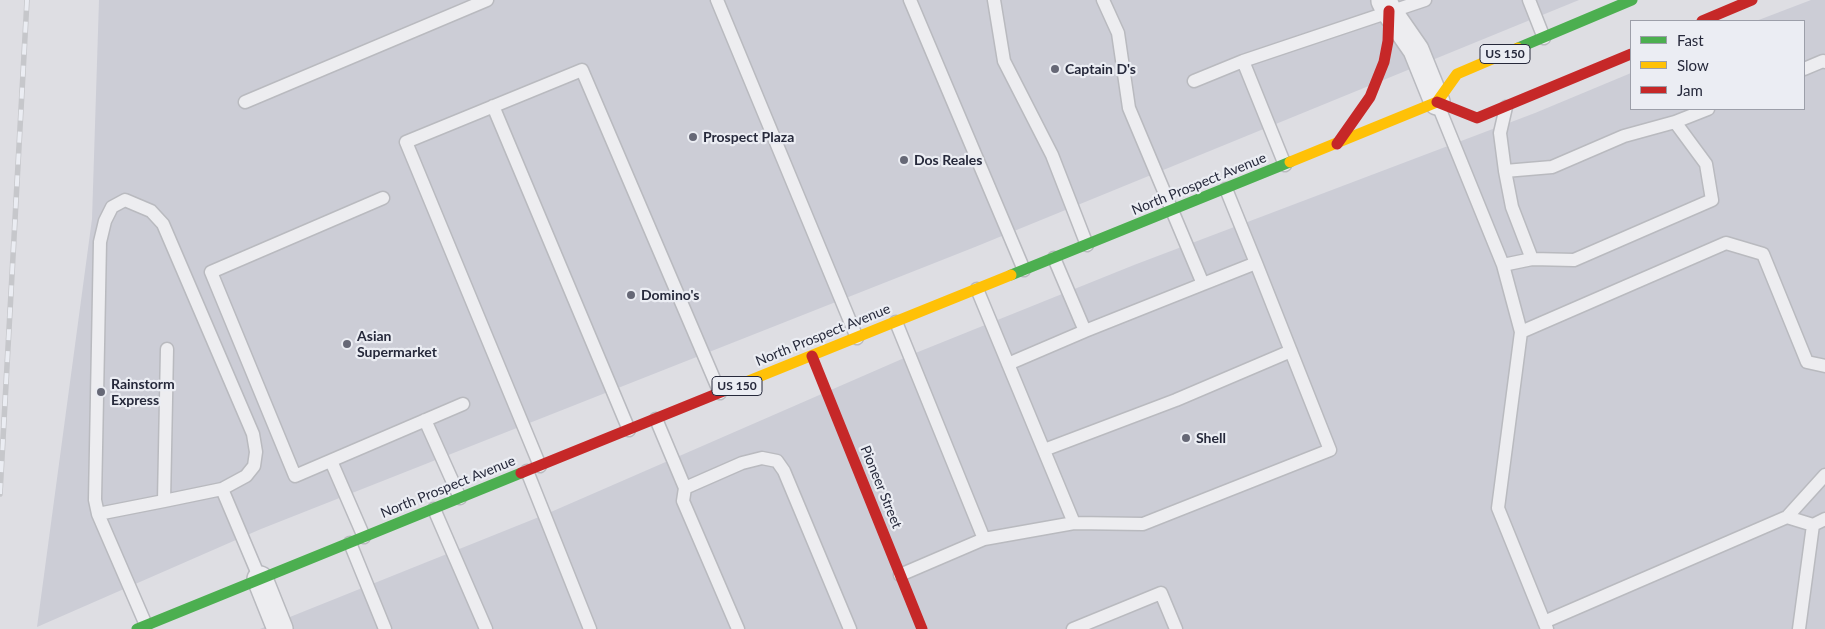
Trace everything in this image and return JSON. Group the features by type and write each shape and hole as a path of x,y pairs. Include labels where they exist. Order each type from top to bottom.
{"main road":[{"name":"US 150","path":"1437,102 1457,74 1544,38 1610,5 1632,0"},
{"path":"1704,20 1752,0"},
{"path":"1337,144 1370,97 1384,62 1388,41 1386,6"},
{"path":"1437,102 1477,118 1630,54"},
{"name":"North Prospect Avenue","path":"142,627 1437,102"},
{"name":"Pioneer Street","path":"812,356 922,629"}],"street":[{"path":"1386,6 1416,50 1437,102"},
{"path":"260,579 280,629"}],"lane":[{"path":"245,102 487,0"},
{"path":"716,0 857,338"},
{"path":"910,0 1024,270"},
{"path":"994,0 1004,61 1052,155 1086,245"},
{"path":"1102,0 1118,33 1129,108 1203,284"},
{"path":"1194,82 1386,6 1425,0"},
{"path":"1529,0 1544,38"},
{"path":"1243,61 1285,165"},
{"path":"1805,69 1823,61 1825,62"},
{"path":"540,466 406,142 493,106 582,70 720,393"},
{"path":"1437,102 1503,265 1521,332 1498,508 1545,625 1788,517 1825,475"},
{"path":"1506,105 1500,133 1505,171 1512,207 1532,259"},
{"path":"493,106 629,430"},
{"path":"1505,171 1552,167 1624,136 1675,122 1705,110"},
{"path":"1503,265 1532,259 1574,260 1712,200 1706,164 1675,122"},
{"path":"900,575 984,539 1074,523 1143,524 1330,450 1226,189"},
{"path":"383,198 211,272 295,476 463,404"},
{"path":"98,514 222,489 246,476 254,466 256,452 252,434 163,224 151,211 125,200 112,207 105,221 100,242 95,500 98,514 142,627"},
{"path":"1521,332 1726,243 1763,254 1807,362 1825,366"},
{"path":"1054,258 1085,331"},
{"path":"1008,364 1085,331 1256,263"},
{"path":"977,289 1074,523"},
{"path":"896,322 984,539"},
{"path":"164,501 167,349"},
{"path":"1044,450 1176,400 1291,351"},
{"path":"656,419 684,488 683,501 738,629"},
{"path":"425,420 460,498"},
{"path":"684,488 762,458 777,461 784,471 850,629"},
{"path":"330,461 364,537"},
{"path":"527,471 590,629"},
{"path":"222,489 260,579"},
{"path":"434,509 486,629"},
{"path":"1788,517 1819,522 1799,629"},
{"path":"350,543 385,629"},
{"path":"1073,629 1161,593 1176,629"}],"shaded area":[{"path":"99,0 1579,0 975,247 261,529 37,627 92,219"},
{"path":"1811,0 1825,0 1825,629 260,629 544,515 918,352 1134,265 1535,113 1630,73 1630,110 1805,110 1805,20 1759,20"}],"railway":[{"path":"0,494 27,0"}],"traffic: fast":[{"path":"1518,48 1632,0"},
{"path":"1011,275 1290,162"},
{"path":"137,629 521,473"}],"traffic: slow":[{"path":"1290,162 1437,102 1457,74 1518,48"},
{"path":"731,388 1011,275"}],"traffic: jam":[{"path":"1704,20 1752,0"},
{"path":"1337,144 1370,97 1384,62 1388,41 1389,11"},
{"path":"1437,102 1477,118 1630,54"},
{"path":"812,356 922,629"},
{"path":"521,473 731,388"}],"place":[{"name":"Captain D's","path":"1055,69"},
{"name":"Prospect Plaza","path":"693,137"},
{"name":"Dos Reales","path":"904,160"},
{"name":"Domino's","path":"631,295"},
{"name":"Asian Supermarket","path":"347,344"},
{"name":"Rainstorm Express","path":"101,392"},
{"name":"Shell","path":"1186,438"}]}
